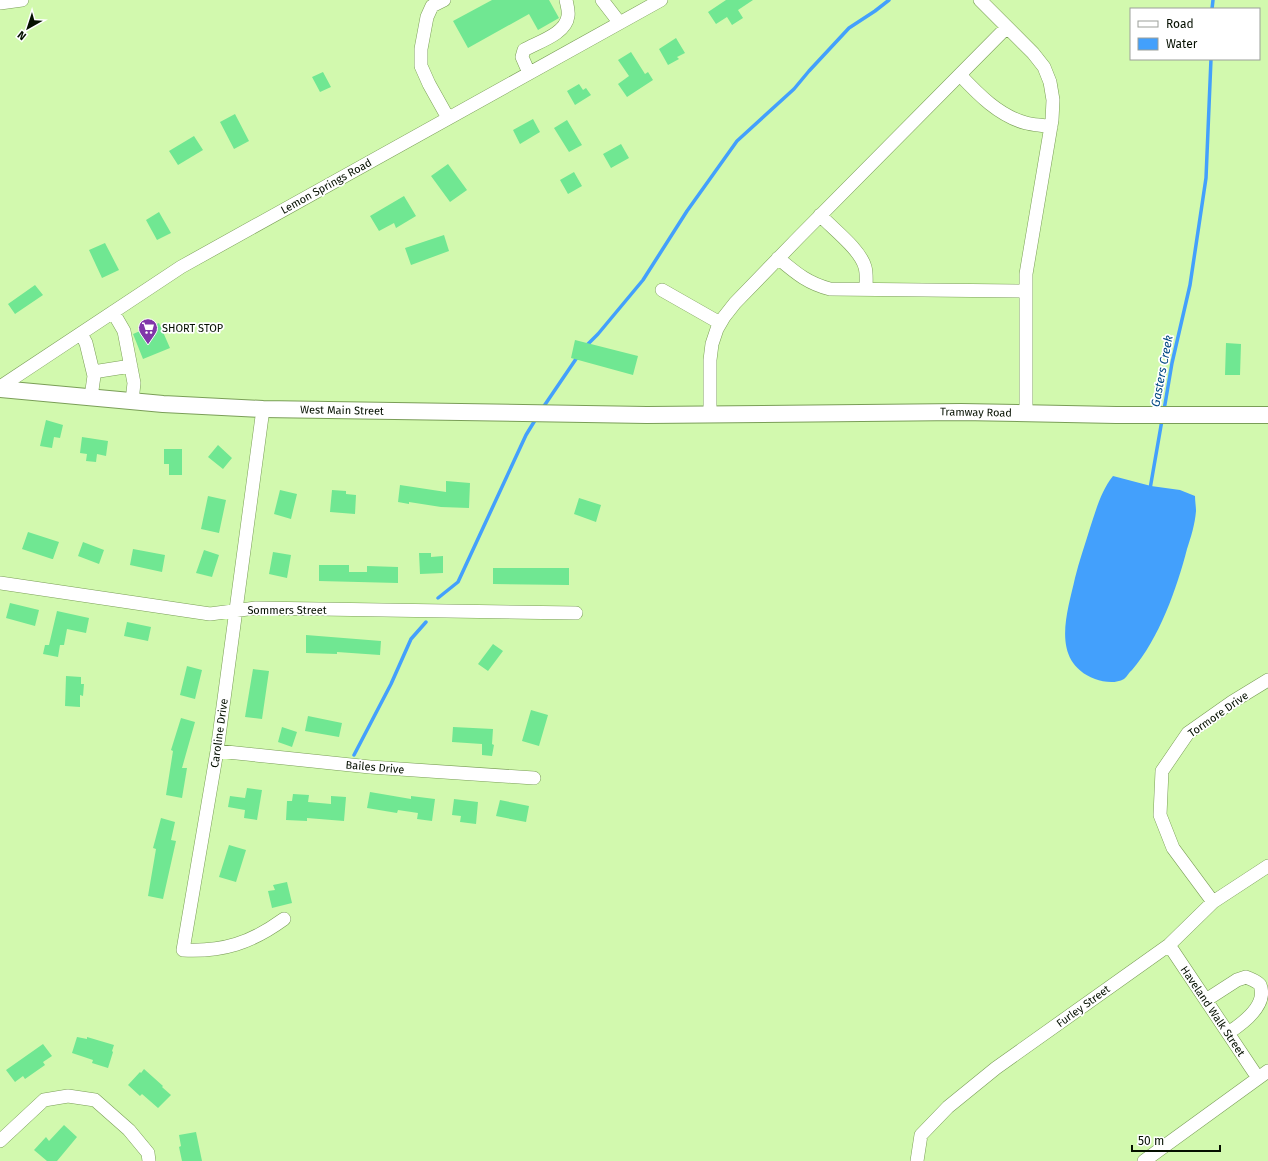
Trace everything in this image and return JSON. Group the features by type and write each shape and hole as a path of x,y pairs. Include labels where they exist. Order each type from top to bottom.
{"main road":[{"name":"West Main Street","path":"0,388 163,404 263,409 685,415"},
{"name":"Tramway Road","path":"685,415 961,412 1116,415 1268,414"}],"street":[{"path":"0,3 22,0"},
{"path":"444,0 432,6 427,17 421,49 421,66 448,118"},
{"path":"529,73 522,57 524,50 557,33 566,23 568,15 566,0"},
{"path":"602,0 619,22"},
{"name":"Lemon Springs Road","path":"0,388 182,267 619,22 661,0"},
{"path":"980,0 1034,53 1044,67 1050,82 1053,100 1026,274 1026,413"},
{"path":"710,414 710,360 712,344 720,323 735,303 820,215 1007,27"},
{"path":"960,75 974,91 1008,116 1025,122 1050,127"},
{"path":"820,215 855,250 862,260 866,269 866,289"},
{"path":"778,258 804,279 817,286 830,289 1025,291"},
{"path":"662,290 720,323"},
{"path":"113,312 124,331 134,383 132,401"},
{"path":"81,334 86,343 94,376 91,397"},
{"path":"93,372 131,366"},
{"name":"Caroline Drive","path":"263,409 217,751 183,950 213,950 236,945 269,930 284,919"},
{"name":"Sommers Street","path":"0,583 210,614 256,608 576,613"},
{"name":"Tormore Drive","path":"1213,902 1174,848 1160,815 1162,771 1188,733 1232,702 1268,680"},
{"name":"Bailes Drive","path":"217,751 370,767 534,778"},
{"name":"Furley Street","path":"917,1161 921,1135 948,1107 996,1068 1169,944 1213,902 1268,866"},
{"name":"Haveland Walk Street","path":"1169,944 1228,1033 1263,1075"},
{"path":"1206,1000 1237,980 1246,977 1259,984 1266,993 1265,1003 1257,1014 1228,1033"},
{"path":"1144,1161 1263,1075"},
{"path":"0,1141 44,1100 68,1096 95,1100 129,1130 148,1153 149,1161"}],"water":[{"path":"1113,476 1151,486 1180,490 1195,496 1196,511 1193,530 1178,580 1159,628 1142,658 1124,679 1117,682 1095,679 1081,671 1072,661 1067,649 1065,635 1068,606 1080,559 1099,501"}],"building":[{"path":"492,0 549,0 559,18 538,30 529,14 468,48 453,21"},
{"path":"726,0 753,0 738,10 743,18 732,25 727,17 716,24 708,12"},
{"path":"676,38 685,53 677,57 679,59 668,65 659,49"},
{"path":"631,52 645,74 648,72 653,80 627,97 618,84 629,76 618,60"},
{"path":"323,72 331,87 320,92 312,77"},
{"path":"579,84 583,90 586,88 591,95 575,105 567,91"},
{"path":"235,114 249,141 234,149 220,122"},
{"path":"533,119 540,132 520,144 513,130"},
{"path":"567,120 582,145 569,152 554,128"},
{"path":"194,136 203,150 178,165 169,151"},
{"path":"621,144 629,158 611,168 603,154"},
{"path":"448,164 467,190 450,202 431,176"},
{"path":"574,172 582,186 568,194 560,180"},
{"path":"404,196 416,216 396,228 394,223 379,231 370,216"},
{"path":"159,212 171,233 157,240 146,220"},
{"path":"444,235 449,251 411,265 405,248"},
{"path":"105,243 119,270 102,278 89,250"},
{"path":"35,285 43,295 15,314 8,304"},
{"path":"159,323 170,348 143,359 133,334"},
{"path":"575,340 638,356 633,375 571,358"},
{"path":"1226,343 1241,344 1240,375 1225,375"},
{"path":"46,420 63,425 60,438 54,437 52,448 40,446"},
{"path":"82,437 108,441 106,456 97,454 96,462 86,461 87,454 80,453"},
{"path":"218,445 232,458 223,469 208,457"},
{"path":"164,449 182,449 182,475 169,475 169,464 164,464"},
{"path":"446,481 470,483 469,508 441,507 409,502 409,504 398,502 400,485 446,492"},
{"path":"280,490 297,494 291,519 274,514"},
{"path":"332,490 346,491 346,494 356,495 355,514 330,512"},
{"path":"208,496 226,500 219,533 201,529"},
{"path":"579,498 601,505 596,522 574,514"},
{"path":"28,532 59,542 53,559 22,549"},
{"path":"83,542 104,550 99,564 78,556"},
{"path":"133,549 165,555 162,572 130,565"},
{"path":"204,550 219,555 212,577 196,573"},
{"path":"273,552 291,555 287,578 269,574"},
{"path":"419,553 431,553 431,557 443,556 443,573 420,574"},
{"path":"319,565 349,565 349,572 367,572 367,566 398,567 398,583 319,581"},
{"path":"493,568 569,568 569,585 493,584"},
{"path":"10,603 39,610 35,626 6,618"},
{"path":"57,611 89,618 86,633 67,629 64,645 60,645 58,657 43,654 45,645 49,645"},
{"path":"127,622 151,627 148,641 124,636"},
{"path":"306,635 381,641 380,655 337,652 337,654 306,653"},
{"path":"493,644 503,651 488,671 478,664"},
{"path":"187,666 202,670 195,699 180,695"},
{"path":"253,669 269,671 262,719 245,717"},
{"path":"66,676 81,677 81,684 84,684 83,696 80,695 80,707 65,706"},
{"path":"531,710 548,715 539,746 522,741"},
{"path":"308,716 342,723 339,737 305,731"},
{"path":"181,718 195,722 182,768 187,768 182,798 166,795 173,751 171,750"},
{"path":"282,727 297,732 292,747 278,742"},
{"path":"453,727 493,729 492,744 494,745 492,756 482,755 482,744 452,742"},
{"path":"247,788 262,790 257,820 244,818 245,810 228,807 230,796 245,798"},
{"path":"370,792 411,799 411,796 435,799 432,821 417,819 418,813 398,810 397,813 367,808"},
{"path":"293,794 309,795 308,802 331,804 331,796 346,797 344,821 307,818 307,821 286,820 287,801 292,801"},
{"path":"454,799 478,802 476,824 460,822 461,816 452,815"},
{"path":"500,800 529,806 526,822 496,816"},
{"path":"161,818 175,822 171,840 176,841 163,899 148,896 156,849 153,848"},
{"path":"229,845 246,850 236,882 219,877"},
{"path":"287,882 292,903 272,908 268,891 275,890 273,885"},
{"path":"77,1037 87,1039 87,1037 114,1045 108,1068 92,1063 93,1060 72,1053"},
{"path":"43,1044 52,1056 43,1062 45,1065 25,1079 23,1076 15,1082 6,1070"},
{"path":"144,1069 171,1095 158,1108 142,1094 140,1096 128,1085"},
{"path":"64,1125 77,1137 57,1161 47,1161 34,1150 46,1137 49,1141"},
{"path":"196,1132 202,1161 182,1161 179,1147 181,1146 179,1135"}],"waterway":[{"path":"586,346 598,334 643,280 687,211 737,141 794,89 849,28 889,0"},
{"name":"Gasters Creek","path":"1212,8 1213,0"},
{"name":"Gasters Creek","path":"1164,410 1172,363 1190,285 1206,178 1211,60"},
{"path":"542,409 578,356"},
{"path":"438,598 458,582 526,435 537,417"},
{"name":"Gasters Creek","path":"1150,489 1162,420"},
{"path":"354,755 391,684 411,639 426,622"}],"place":[{"name":"SHORT STOP","path":"148,345"}]}
